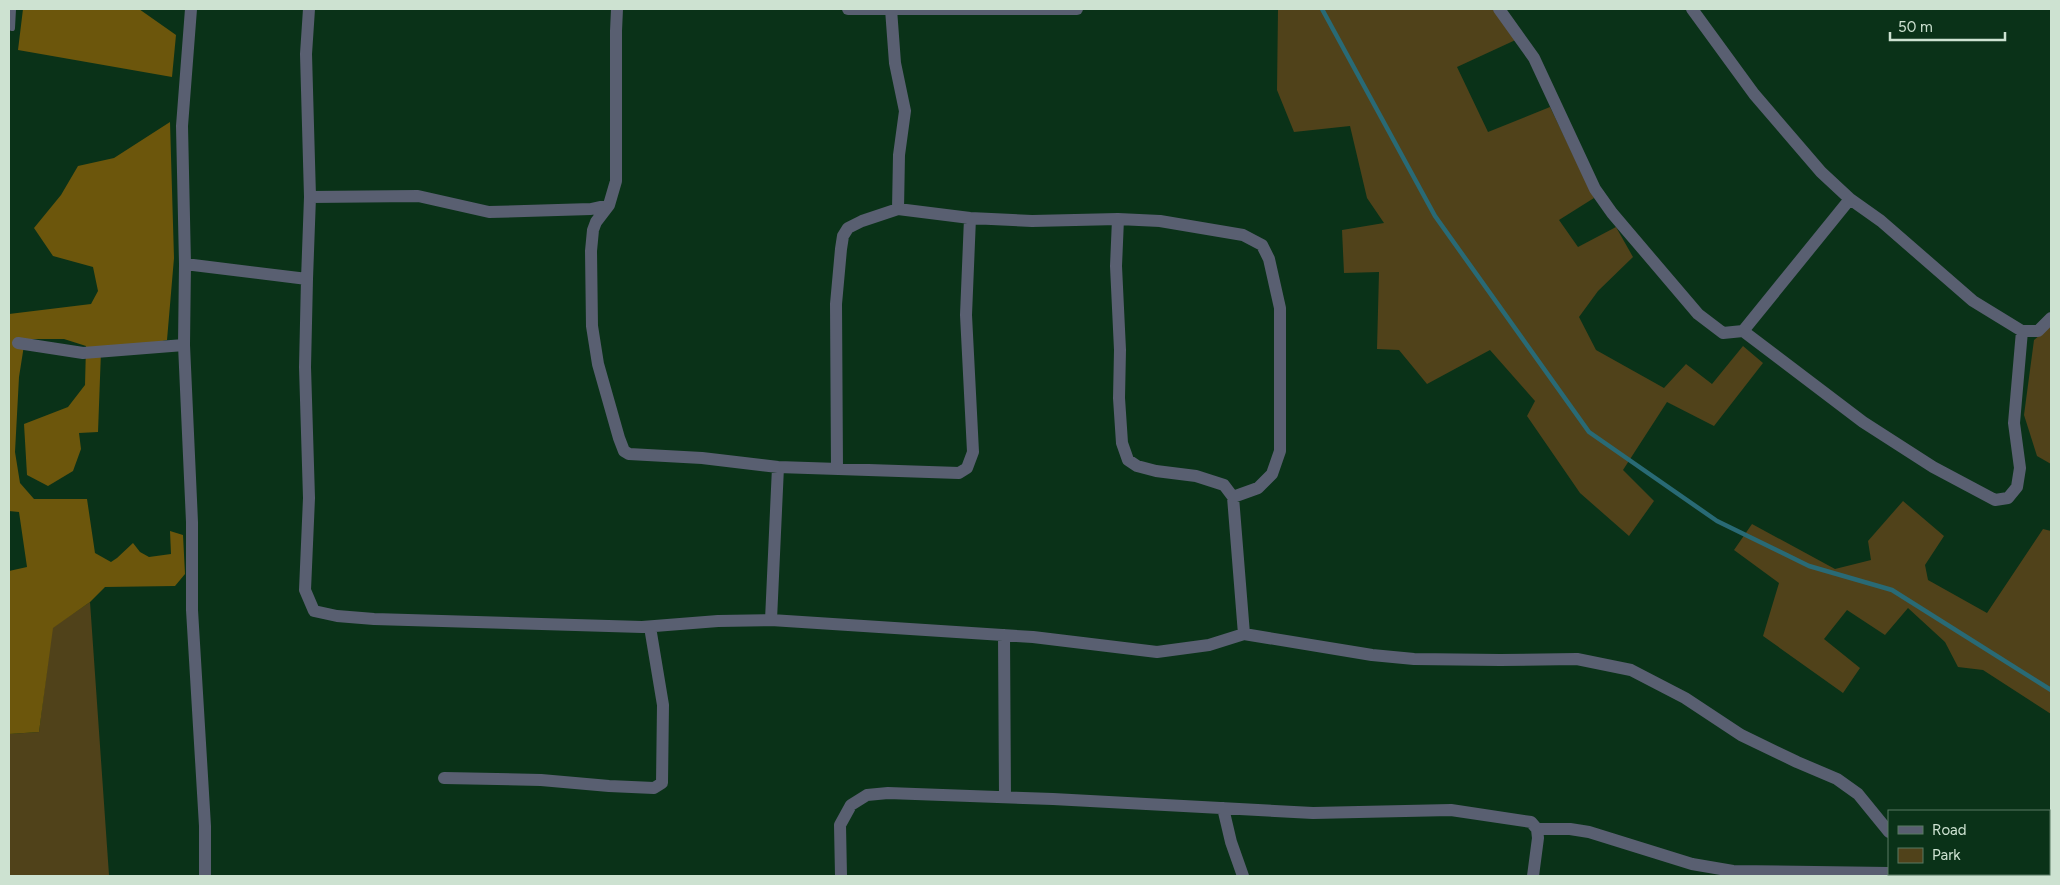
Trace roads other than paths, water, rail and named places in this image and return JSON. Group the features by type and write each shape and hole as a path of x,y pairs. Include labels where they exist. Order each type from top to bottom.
{"street":[{"path":"191,9 182,126 185,264 184,345 192,522 192,610 205,826 206,876"},
{"path":"309,9 306,54 310,197 306,367 309,498 305,590 314,611 337,616 374,619 650,627 718,621 771,620 1033,636 1157,652 1209,645 1244,634 1372,656 1414,659 1577,659 1631,670 1685,698 1741,735 1796,762 1837,779 1858,794 1888,831"},
{"path":"617,9 616,181 609,205 596,222 593,230 591,251 592,326 598,364 621,446 629,454 702,458 778,467 959,473 967,468 973,452 966,315 970,218"},
{"path":"850,9 1077,9"},
{"path":"891,9 895,63 905,110 899,154 898,209"},
{"path":"1499,9 1534,58 1595,189 1612,213 1698,314 1724,333 1743,331 1863,422 1933,467 1995,500 2008,498 2017,487 2019,477 2020,468 2014,423 2022,331"},
{"path":"1692,9 1754,94 1822,172 1850,199 1900,237 1973,302 2022,331 2038,331 2051,318"},
{"path":"310,197 418,196 489,212 591,209 609,205"},
{"path":"1743,331 1850,199"},
{"path":"837,469 836,304 845,231 853,225 898,209 970,218 1032,222 1118,218 1160,221 1243,235 1262,245 1269,260 1280,308 1280,451 1272,474 1258,488 1233,497"},
{"path":"1118,218 1116,266 1120,350 1118,398 1122,443 1128,460 1137,466 1156,471 1196,476 1224,486 1233,497 1244,634"},
{"path":"185,264 307,280"},
{"path":"18,343 83,353 184,345"},
{"path":"771,620 778,467"},
{"path":"444,778 541,780 654,788 662,783 662,705 650,627"},
{"path":"1004,635 1005,797"},
{"path":"841,876 840,825 851,805 867,795 888,793 1005,797 1313,813 1451,810 1531,822 1537,829 1538,838 1532,876"},
{"path":"1223,808 1243,876"},
{"path":"1537,829 1570,829 1589,832 1692,864 1733,871 1888,873"}],"lane":[{"path":"12,28 13,9"}],"waterway":[{"path":"1322,9 1435,216 1589,432 1717,521 1809,566 1892,590 2051,690"}]}
